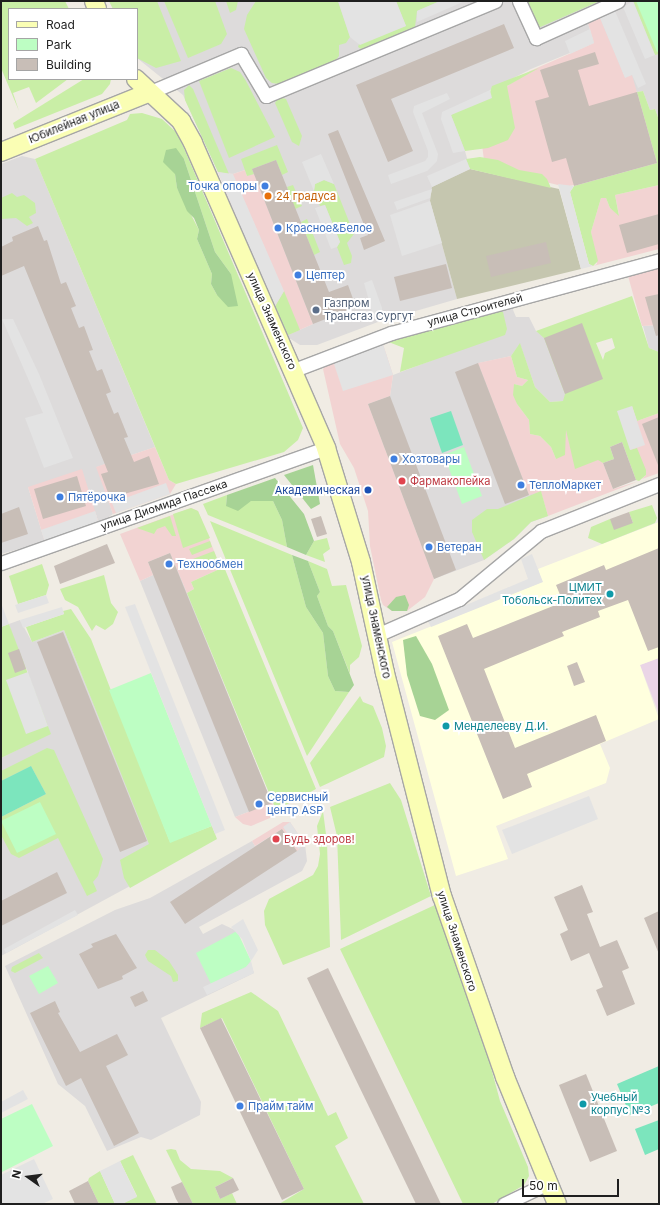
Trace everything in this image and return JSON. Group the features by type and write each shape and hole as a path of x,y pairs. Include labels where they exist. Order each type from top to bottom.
{"main road":[{"name":"улица Знаменского","path":"137,80 148,92 181,121 193,142 294,370 326,448 361,562 377,635 454,933 505,1077 557,1204"},
{"name":"Юбилейная улица","path":"1,152 148,92"}],"street":[{"path":"148,92 241,54 266,96 495,1"},
{"path":"519,1 536,38 618,1"},
{"name":"улица Строителей","path":"294,370 391,332 659,260"},
{"name":"улица Диомида Пассека","path":"1,563 326,448"},
{"path":"377,635 459,599 541,531 659,484"},
{"path":"504,1204 548,1183"}],"shaded area":[{"path":"109,1 659,1 659,120 655,109 650,110 643,91 637,92 587,20 594,43 531,69 490,90 465,151 470,169 432,189 430,201 457,299 378,322 317,345 300,345 286,336 313,324 245,170 233,174 218,172 183,95 138,59 138,8 112,8"},
{"path":"338,1 396,1 406,26 360,45 350,37"},
{"path":"440,1 465,1 417,22 417,11"},
{"path":"633,1 655,55 645,59 623,7"},
{"path":"615,11 646,84 638,88 632,75 625,78 600,18"},
{"path":"593,16 600,18 625,77 632,75 657,163 566,187 485,167 478,116 498,92 530,71 594,43 587,20"},
{"path":"590,29 594,43 570,54 565,41"},
{"path":"490,90 492,98 451,115 465,151 453,153 441,119 442,112"},
{"path":"447,93 450,99 422,113 438,154 437,161 427,171 391,184 388,175 425,161 428,157 428,151 413,112 414,106"},
{"path":"321,154 334,184 324,180 315,184 314,191 302,162"},
{"path":"22,156 35,159 155,447 97,467 113,514 99,524 95,511 28,487 45,542 1,554 1,164"},
{"path":"466,159 470,169 432,187 427,176"},
{"path":"470,169 559,189 581,269 457,299 430,201 432,187"},
{"path":"245,170 247,176 254,174 313,324 286,336 218,172 233,174"},
{"path":"218,172 233,174 284,291 274,308"},
{"path":"558,184 574,186 570,192 589,264 593,266 581,269"},
{"path":"659,185 659,249 593,266 597,264 591,232 601,198 606,198 610,208 619,215 615,195"},
{"path":"432,189 430,198 397,210 394,202"},
{"path":"430,201 442,243 402,256 390,215"},
{"path":"325,205 340,242 337,247 331,249 315,208"},
{"path":"659,268 659,325 642,326 628,276"},
{"path":"372,280 382,308 382,315 373,315 364,283"},
{"path":"511,305 516,317 529,317 536,331 603,379 563,401 550,402 535,387 520,344 511,356 479,363 548,516 531,522 514,539 484,560 434,579 368,404 390,396 393,375 433,360"},
{"path":"2,319 13,319 39,374 73,458 44,468 25,418 43,413"},
{"path":"659,325 659,352 649,348 643,326"},
{"path":"382,341 393,375 390,396 368,404 434,579 425,597 407,611 392,611 383,605 381,600 370,546 368,511 354,468 340,444 323,369 332,358"},
{"path":"382,341 393,375 343,391 332,358"},
{"path":"511,356 517,377 528,380 522,386 514,384 517,404 529,420 530,434 540,436 551,447 556,459 566,428 603,463 613,489 639,481 548,516 541,492 529,495 478,363"},
{"path":"632,406 637,421 659,413 659,473 642,479 646,475 630,450"},
{"path":"632,406 645,445 630,450 617,411"},
{"path":"155,447 169,480 176,484 170,494 113,514 96,467"},
{"path":"82,469 99,524 45,542 28,487"},
{"path":"166,483 170,494 116,513 112,503"},
{"path":"191,508 198,511 218,561 224,567 191,582 194,589 187,593 170,553 148,562 153,575 140,581 120,534"},
{"path":"95,511 99,524 45,542 41,530"},
{"path":"659,522 659,658 640,665 659,719 600,744 610,768 606,783 496,826 508,859 456,876 392,642 542,582 538,569"},
{"path":"171,553 272,803 235,817 140,581 153,575 148,562"},
{"path":"532,554 543,582 431,627 428,621 528,579 521,559"},
{"path":"46,595 49,603 18,613 15,605"},
{"path":"1,603 9,624 1,627"},
{"path":"135,604 225,830 215,834 125,607"},
{"path":"62,607 64,614 23,628 20,620"},
{"path":"20,620 32,642 64,630 150,844 143,879 1,956 1,758 19,749 28,672 17,650 9,624"},
{"path":"659,658 659,714 640,665"},
{"path":"28,672 48,726 26,734 6,680"},
{"path":"589,796 598,819 512,854 502,830"},
{"path":"272,803 277,815 251,826 243,824 235,817"},
{"path":"283,822 290,822 305,844 297,851 282,829 255,846 252,841"},
{"path":"290,822 305,844 298,849 283,827"},
{"path":"282,829 296,851 305,844 307,861 302,871 199,927 203,934 222,924 237,931 254,973 161,1018 201,1102 200,1115 151,1140 141,1137 107,1151 85,1106 58,1084 5,966 115,910 150,898 252,841 255,846"},
{"path":"75,910 78,915 6,953 4,949"},
{"path":"243,919 258,950 251,961 242,939 231,927"},
{"path":"251,961 254,973 207,995 203,987 246,967"},
{"path":"23,1090 28,1099 1,1113 1,1102"},
{"path":"34,1159 53,1199 42,1204 1,1204 1,1175"},
{"path":"120,1161 137,1197 122,1204 115,1204 100,1171"}],"green space":[{"path":"1,1 65,1 68,8 8,8 8,80 67,80 36,103 29,87 13,93 19,111 1,68"},
{"path":"109,1 157,1 181,61 156,68 138,59 138,8 112,8"},
{"path":"164,1 215,1 227,34 221,44 188,58"},
{"path":"226,1 238,1 236,10 230,13"},
{"path":"256,1 338,1 350,37 346,43 339,45 339,56 335,61 279,84 272,83 266,78 244,29 247,15"},
{"path":"396,1 438,2 417,11 415,27 361,49 358,47 359,44 406,26"},
{"path":"526,1 600,1 538,28"},
{"path":"633,1 637,1 659,54 655,55"},
{"path":"636,1 659,1 659,51 657,52"},
{"path":"231,68 240,72 246,81 275,137 229,158 199,81"},
{"path":"539,68 507,86 515,128 508,140 488,148 465,151 451,115 490,92 492,86"},
{"path":"82,80 111,80 110,84 102,94 15,129 13,123"},
{"path":"189,85 193,89 229,174 218,172 185,100 184,90"},
{"path":"643,91 650,110 655,109 659,120 659,185 615,195 619,216 610,208 606,198 601,198 591,232 598,261 593,266 589,264 570,192 574,186 657,163 637,92"},
{"path":"279,97 286,99 302,136 299,146 292,142 275,103"},
{"path":"142,113 162,119 178,134 303,428 298,440 284,452 176,484 169,480 35,159 127,120 130,114","holes":["184,159 215,252 231,274 217,295 211,284 212,274 197,239 199,230 177,188 175,174"]},
{"path":"277,145 288,172 282,175 276,160 252,169 254,174 247,176 241,159"},
{"path":"176,148 184,159 215,252 231,274 238,306 228,307 217,295 211,284 212,274 197,239 199,230 194,218 187,211 177,188 175,174 163,162 166,150"},
{"path":"480,157 498,160 519,170 542,174 547,179 551,188 470,169 466,159"},
{"path":"324,180 334,184 354,234 347,243 352,256 351,263 344,265 337,247 340,242 325,205 320,206 314,191 315,184"},
{"path":"293,185 302,206 295,209 287,187"},
{"path":"12,193 17,197 24,195 35,203 36,213 29,217 33,223 27,226 16,218 1,219 1,198"},
{"path":"307,219 320,252 314,255 301,222"},
{"path":"284,291 300,330 286,336 274,308"},
{"path":"632,296 649,348 659,352 659,413 637,421 632,406 630,450 637,448 646,470 646,475 639,481 636,480 622,442 610,447 614,459 603,463 598,460 575,469 566,430 565,455 556,459 551,447 540,436 530,434 529,420 517,404 513,395 514,384 522,386 528,380 517,377 511,356 520,343 535,387 550,402 563,401 565,394 544,338 536,331","holes":["612,338 615,348 605,353 603,360 596,343"]},
{"path":"499,311 503,312 507,329 505,335 400,372 404,348 386,341"},
{"path":"451,411 463,445 442,453 430,418"},
{"path":"464,447 482,496 462,504 444,455"},
{"path":"313,465 320,504 311,509 284,475"},
{"path":"275,478 304,514 314,541 306,555 287,547 282,520 273,501 251,501 238,511 226,506 227,495"},
{"path":"541,491 548,516 531,522 514,539 484,560 472,532 472,520 487,509 498,509"},
{"path":"227,495 226,506 251,501 273,501 282,520 287,547 208,515 203,504"},
{"path":"652,505 657,518 655,523 602,544 588,538 591,527 610,519 633,523 629,512"},
{"path":"191,508 198,511 210,538 183,548 173,514"},
{"path":"170,516 176,536 172,536 165,526 157,529 154,534 137,528"},
{"path":"210,521 292,555 306,607 323,633 328,676 335,691 349,692 307,756"},
{"path":"327,538 330,549 323,554 325,562 306,555 314,541"},
{"path":"210,541 212,547 192,555 189,549"},
{"path":"214,551 218,561 197,569 193,559"},
{"path":"292,555 308,561 320,592 317,596 328,626 333,631 354,685 349,692 335,691 328,676 323,633 306,607"},
{"path":"308,561 327,569 332,586 346,585 362,646 359,657 350,665 350,674 333,631 328,626 317,596 320,592"},
{"path":"42,564 49,585 46,595 18,604 9,576"},
{"path":"224,567 316,789 276,810 187,593 194,589 191,582"},
{"path":"104,575 111,603 118,612 113,624 105,630 96,625 92,631 78,607 65,600 60,589"},
{"path":"405,595 409,605 407,611 392,611 387,607 396,597"},
{"path":"71,609 91,639 170,842 212,826 217,839 130,888 124,878 120,860 149,844 64,630 32,642 26,627 64,614 63,611"},
{"path":"9,624 51,734 1,758 1,627"},
{"path":"416,636 432,664 449,710 435,720 420,716 407,675 403,640"},
{"path":"151,673 212,826 170,843 109,690"},
{"path":"360,696 363,702 373,706 382,728 386,746 384,757 320,787 310,763"},
{"path":"47,748 54,750 103,859 98,876 93,882 97,891 87,896 58,838 19,858 11,854 1,835 1,817 46,794 31,766 1,781 1,771"},
{"path":"31,766 46,794 1,817 1,781"},
{"path":"390,783 401,800 431,896 341,940 337,836 330,807"},
{"path":"40,802 56,834 17,853 1,821"},
{"path":"323,811 327,842 330,947 283,965 265,925 264,911 269,899 313,875 318,866 320,854 317,826"},
{"path":"437,904 486,1049 500,1101 528,1167 529,1176 524,1185 492,1204 463,1204 340,949"},
{"path":"237,931 251,961 246,967 211,984 196,953"},
{"path":"148,950 155,950 169,961 178,975 178,981 173,982 171,976 148,961 145,955"},
{"path":"39,953 43,958 15,973 11,971 12,967"},
{"path":"48,966 58,983 39,994 29,976"},
{"path":"251,992 278,1011 328,1116 336,1112 348,1138 335,1146 364,1204 279,1204 304,1189 222,1018 200,1028 202,1013"},
{"path":"659,1066 659,1103 630,1115 617,1084"},
{"path":"32,1104 53,1146 2,1172 1,1119"},
{"path":"659,1120 659,1149 645,1155 635,1129"},
{"path":"166,1150 176,1150 180,1160 191,1169 220,1171 233,1178 215,1187 220,1199 232,1193 237,1204 193,1204"},
{"path":"133,1155 157,1204 122,1204 137,1196 120,1161"},
{"path":"100,1171 115,1204 99,1204 88,1181 89,1178"}],"building":[{"path":"504,24 514,48 391,99 413,151 388,162 356,85"},
{"path":"595,52 599,64 578,70 589,106 637,92 657,163 574,186 566,158 552,162 535,101 549,97 540,70"},
{"path":"338,130 385,241 364,250 360,238 368,235 328,134"},
{"path":"276,160 329,292 348,285 356,307 313,324 252,169"},
{"path":"659,214 659,244 627,253 619,225"},
{"path":"38,226 44,241 47,240 61,284 66,282 76,306 71,308 79,328 84,326 93,350 89,351 97,371 102,369 111,392 106,394 114,414 118,412 128,437 124,438 134,462 149,456 159,484 110,498 101,474 108,472 24,266 1,276 1,247 13,241 12,237"},
{"path":"546,242 551,263 491,277 486,256"},
{"path":"446,264 452,288 400,301 394,277"},
{"path":"659,294 659,335 656,336 645,297"},
{"path":"582,323 603,379 565,394 544,338"},
{"path":"478,363 529,495 505,504 455,372"},
{"path":"390,396 456,570 434,579 368,404"},
{"path":"659,417 659,465 658,465 642,424"},
{"path":"622,442 636,480 613,489 603,463 614,459 610,447"},
{"name":"Пятёрочка","path":"77,476 86,506 43,519 34,489"},
{"path":"19,507 28,534 1,543 1,514"},
{"path":"629,512 633,523 614,530 610,519"},
{"path":"321,516 327,534 317,537 311,519"},
{"path":"107,544 115,563 60,584 54,566"},
{"path":"659,548 659,647 648,651 628,600 598,611 600,617 562,632 564,636 484,669 515,748 596,715 606,741 527,774 532,787 503,799 438,636 467,624 473,638 563,602 556,585 604,565 606,570"},
{"path":"170,553 272,803 249,812 148,562"},
{"path":"63,632 147,841 120,852 37,642"},
{"path":"19,649 26,669 15,673 8,653"},
{"path":"577,662 585,682 574,686 567,666"},
{"path":"282,829 297,851 185,924 170,902"},
{"path":"57,872 67,893 1,926 1,901"},
{"path":"582,885 593,912 587,914 600,947 617,940 629,968 622,971 635,1004 607,1016 596,990 603,987 589,953 571,961 560,934 568,930 554,897"},
{"path":"659,911 659,954 644,918"},
{"path":"116,934 137,968 122,976 123,979 98,989 79,954 93,947 91,944"},
{"path":"328,968 441,1204 416,1204 307,978"},
{"path":"143,991 148,1001 135,1007 130,997"},
{"path":"55,1001 60,1012 58,1013 80,1052 117,1034 128,1055 106,1066 139,1133 114,1146 81,1078 66,1086 30,1013"},
{"path":"221,1018 304,1189 282,1200 200,1028"},
{"name":"Учебный корпус №3","path":"586,1074 617,1151 590,1162 559,1085"},
{"path":"233,1178 239,1190 220,1199 215,1187"},
{"path":"88,1181 99,1204 75,1204 69,1191"},
{"path":"182,1182 193,1204 179,1204 176,1199 171,1187"}],"place":[{"name":"Точка опоры","path":"265,186"},
{"name":"24 градуса","path":"268,196"},
{"name":"Красное&Белое","path":"278,228"},
{"name":"Цептер","path":"298,275"},
{"name":"Газпром Трансгаз Сургут","path":"316,310"},
{"name":"Хозтовары","path":"394,459"},
{"name":"Фармакопейка","path":"402,481"},
{"name":"ТеплоМаркет","path":"521,485"},
{"name":"Академическая","path":"368,490"},
{"name":"Пятёрочка","path":"60,497"},
{"name":"Ветеран","path":"429,547"},
{"name":"Технообмен","path":"169,564"},
{"name":"ЦМИТ Тобольск-Политех","path":"610,594"},
{"name":"Менделееву Д.И.","path":"446,726"},
{"name":"Сервисный центр ASP","path":"259,804"},
{"name":"Будь здоров!","path":"276,839"},
{"name":"Учебный корпус №3","path":"583,1104"},
{"name":"Прайм тайм","path":"240,1106"}]}
